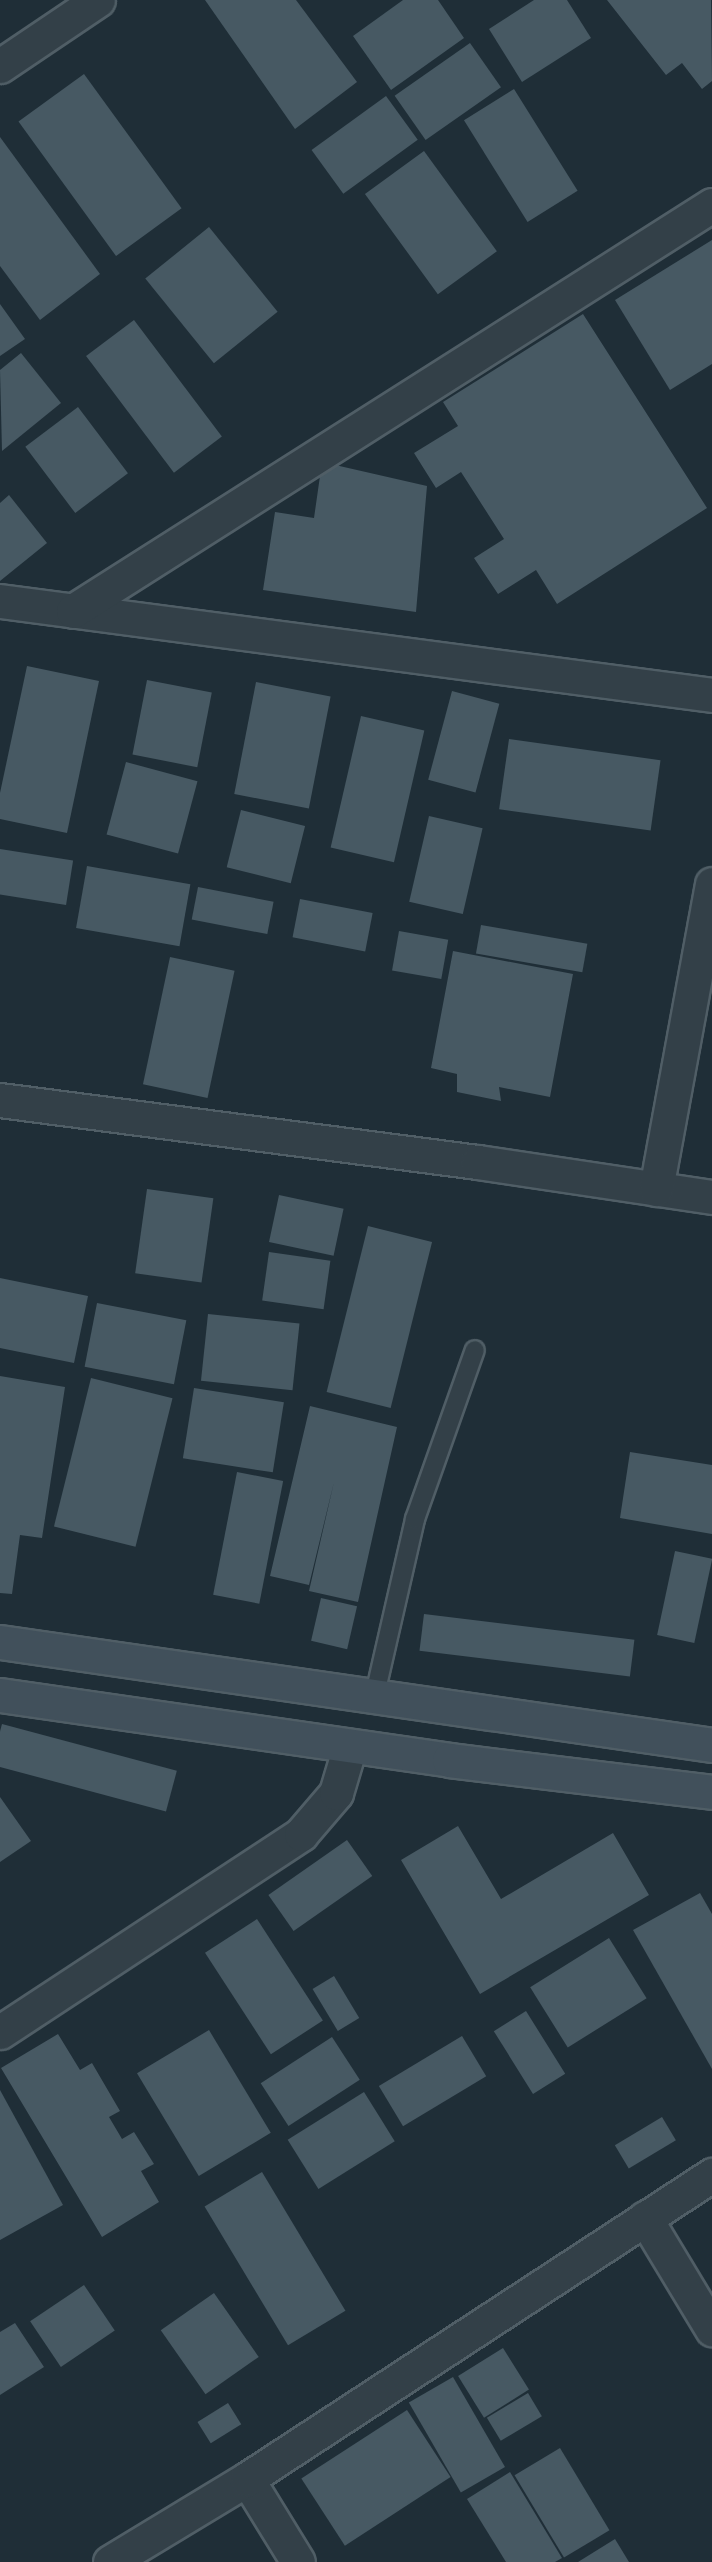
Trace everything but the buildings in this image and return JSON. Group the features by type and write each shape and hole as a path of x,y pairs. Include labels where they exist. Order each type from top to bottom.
{"main road":[{"path":"0,1641 712,1745"},
{"path":"0,1695 350,1746 712,1792"},
{"path":"633,1782 642,1734"}],"street":[{"path":"0,66 98,0"},
{"path":"73,611 712,205"},
{"path":"0,601 712,695"},
{"path":"656,1189 712,884"},
{"path":"0,1100 478,1162 712,1197"},
{"path":"0,2032 301,1834 336,1793 350,1746"},
{"path":"110,2562 247,2479 712,2175"},
{"path":"645,2218 712,2329"},
{"path":"247,2479 298,2562"}],"lane":[{"path":"375,1694 415,1519 476,1350"}]}
